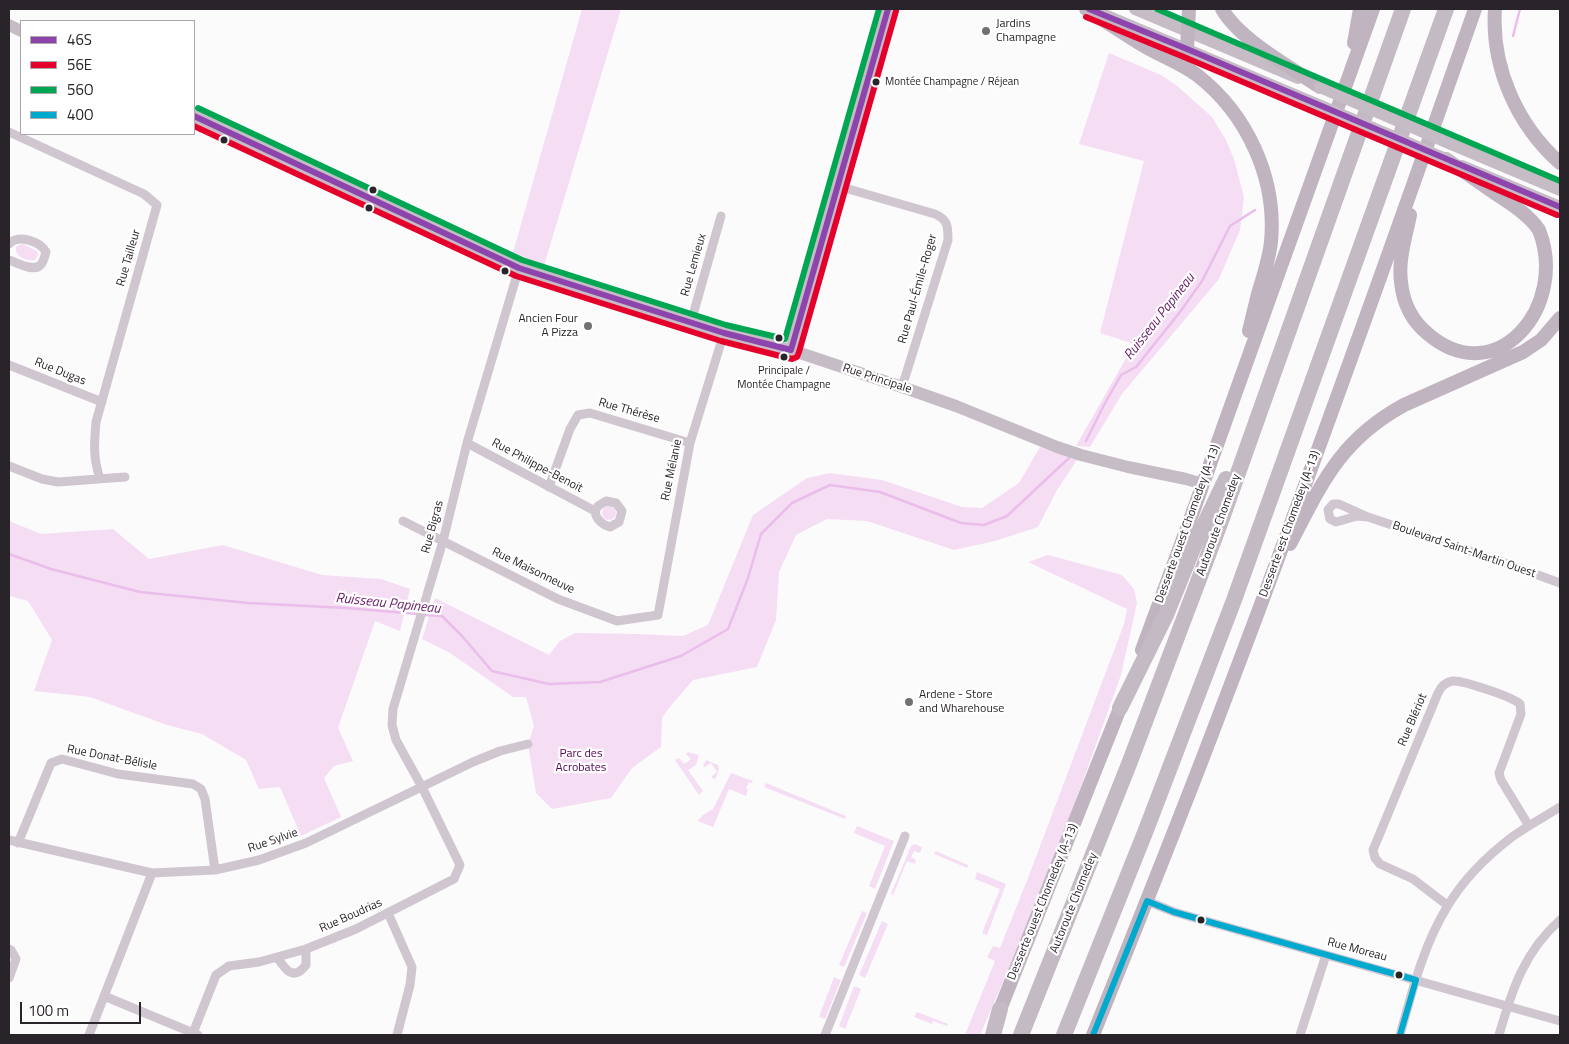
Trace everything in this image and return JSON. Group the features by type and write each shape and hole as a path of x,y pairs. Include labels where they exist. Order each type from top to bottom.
{"highway":[{"name":"Autoroute Chomedey","path":"1021,1035 1132,755 1217,530 1403,9"},
{"path":"1064,1035 1150,822 1234,600 1446,9"},
{"path":"1120,708 1166,615 1194,546 1263,402"},
{"path":"991,1035 1000,1009"}],"main road":[{"path":"1087,9 1203,81 1222,99 1239,120 1259,160 1269,195 1270,243 1266,268 1257,296 1235,394"},
{"path":"1187,49 1189,9"},
{"path":"1222,9 1243,34 1320,87"},
{"path":"1345,88 1360,9"},
{"name":"Desserte ouest Chomedey (A-13)","path":"1000,1009 1120,708 1203,484 1373,9"},
{"name":"Desserte est Chomedey (A-13)","path":"1093,1035 1147,901 1266,591 1476,9"},
{"path":"1495,9 1498,55 1510,94 1529,128 1560,163"},
{"path":"1422,160 1401,261 1400,281 1406,306 1424,331 1444,345 1456,350 1472,352 1497,350 1524,337 1544,314 1550,302 1554,284 1552,259 1542,235 1528,217 1518,208 1446,159"},
{"path":"1266,591 1322,483 1340,457 1357,439 1376,422 1404,405 1523,352 1548,333 1560,318"}],"street":[{"path":"791,350 888,9"},
{"path":"1087,9 1187,49 1560,207"},
{"path":"1135,9 1560,190"},
{"name":"Rue Principale","path":"195,116 519,268 690,322 791,350 956,406 1081,455 1128,467 1186,478 1203,484"},
{"name":"Rue Tailleur","path":"9,132 144,194 157,205 96,422 93,449 100,479"},
{"name":"Rue Paul-Émile-Roger","path":"838,186 935,214 943,218 948,227 948,240 902,387"},
{"name":"Rue Lemieux","path":"690,322 721,216"},
{"path":"9,244 14,239 22,238 44,248 46,252 39,267 33,269 9,260"},
{"name":"Rue Bigras","path":"422,787 396,740 392,725 393,709 443,541 467,443 519,268"},
{"name":"Rue Mélanie","path":"658,615 690,443 724,332"},
{"name":"Rue Dugas","path":"9,364 102,402"},
{"name":"Rue Thérèse","path":"549,487 570,429 578,415 590,413 690,443"},
{"name":"Rue Philippe-Benoit","path":"467,443 595,511"},
{"path":"9,466 42,479 58,482 125,477"},
{"name":"Boulevard Saint-Martin Ouest","path":"1368,517 1560,583"},
{"name":"Rue Maisonneuve","path":"403,521 558,599 617,621 658,615"},
{"name":"Rue Blériot","path":"1448,905 1413,879 1380,864 1375,858 1373,850 1438,692 1446,684 1453,681 1464,682 1509,697 1520,704 1521,714 1499,773 1501,780 1529,826"},
{"name":"Rue Sylvie","path":"13,841 152,873 215,870 259,860 306,843 500,751 528,744"},
{"name":"Rue Donat-Bélisle","path":"13,841 51,763 62,759 118,774 192,784 201,789 205,799 215,870"},
{"name":"Rue Boudrias","path":"195,1034 216,975 229,966 259,962 306,949 356,929 454,879 460,865 422,787"},
{"path":"1400,1035 1428,943 1448,905 1469,878 1508,840 1560,807"},
{"path":"825,1035 905,836"},
{"path":"89,1035 152,873"},
{"name":"Rue Moreau","path":"1147,901 1168,910 1560,1021"},
{"path":"388,913 412,967 410,985 397,1035"},
{"path":"1500,1035 1517,979 1530,955 1560,920"},
{"path":"9,949 12,950 16,959 9,978"},
{"path":"277,957 284,969 294,974 302,970 306,965 306,949"},
{"path":"1300,1035 1326,955"},
{"path":"104,996 195,1034"}],"green space":[{"path":"582,9 621,9 543,269 512,256"},
{"path":"1109,53 1161,75 1176,85 1212,117 1226,140 1234,159 1244,197 1240,230 1219,279 1122,394 1090,447 1076,446 1134,344 1100,333 1144,161 1079,144"},
{"path":"23,244 37,251 38,255 35,260 19,256 16,247"},
{"name":"Parc des Acrobates","path":"1040,447 1077,460 1057,490 1038,527 995,541 954,550 867,521 827,519 796,535 779,572 776,620 757,667 693,680 662,718 661,747 632,768 611,798 552,809 536,793 528,744 534,726 526,697 513,697 450,653 422,639 435,598 549,655 560,641 575,633 683,636 708,625 753,515 807,478 830,473 882,480 962,507 982,508 1019,483"},
{"path":"609,506 614,508 616,513 614,518 609,520 604,518 602,513 604,508"},
{"path":"9,521 41,534 113,529 149,559 223,545 322,575 381,579 410,589 400,631 375,621 338,728 353,761 334,766 324,778 341,817 301,836 280,787 259,789 246,760 202,734 167,725 90,697 34,691 52,640 28,601 9,596"},
{"path":"1048,555 1122,575 1134,589 1137,603 1121,675 1046,883 980,1035 965,1035 995,961 987,957 993,946 1000,948 1124,624 1127,609 1028,562"},
{"path":"688,752 699,755 696,765 688,770 703,791 699,795 675,760 679,758 684,764 691,759 686,754"},
{"path":"706,760 718,765 719,769 714,779 711,777 717,772 711,763 705,767 703,766"},
{"path":"731,773 753,781 752,783 749,782 746,788 748,789 746,796 729,789 713,827 697,821 713,809"},
{"path":"766,783 846,816 845,819 764,787"},
{"path":"857,826 894,841 875,889 869,886 885,846 854,833"},
{"path":"915,844 922,847 920,853 914,851 911,857 916,860 915,864 907,861 893,895 891,894 911,846"},
{"path":"936,851 968,865 967,868 934,854"},
{"path":"977,872 1006,884 987,935 982,933 1000,889 975,879"},
{"path":"862,911 867,913 844,967 839,965"},
{"path":"882,921 888,924 865,978 859,975"},
{"path":"834,977 841,980 825,1019 819,1017"},
{"path":"854,986 861,989 845,1029 839,1026"},
{"path":"917,1012 948,1024 947,1026 933,1021 932,1024 914,1017"}],"waterway":[{"path":"1513,36 1520,9"},
{"name":"Ruisseau Papineau","path":"1086,441 1121,375 1136,367 1180,312 1202,281 1230,226 1255,210"},
{"name":"Ruisseau Papineau","path":"424,615 442,616 492,671 549,684 600,682 681,656 728,629 748,578 761,534 792,503 830,485 880,492 961,523 984,525 1007,516 1070,457"},
{"name":"Ruisseau Papineau","path":"9,554 51,569 140,592 248,603 418,614"}],"transit line":[{"name":"56O","path":"198,108 522,260 726,325 785,339 879,9"},
{"name":"46S","path":"195,116 519,268 724,333 791,350 888,9"},
{"name":"46S","path":"1089,9 1560,207"},
{"name":"56O","path":"1157,9 1560,181"},
{"name":"56E","path":"195,126 516,276 721,341 792,359 797,357 799,352 896,11"},
{"name":"56E","path":"1086,17 1557,215"},
{"name":"40O","path":"1093,1035 1147,901 1174,912 1416,980 1400,1035"}],"place":[{"name":"Jardins Champagne","path":"986,31"},
{"name":"Montée Champagne / Réjean","path":"876,82"},
{"name":"Ancien Four A Pizza","path":"588,326"},
{"name":"Principale / Montée Champagne","path":"784,357"},
{"name":"Ardene - Store and Wharehouse","path":"909,702"}]}
